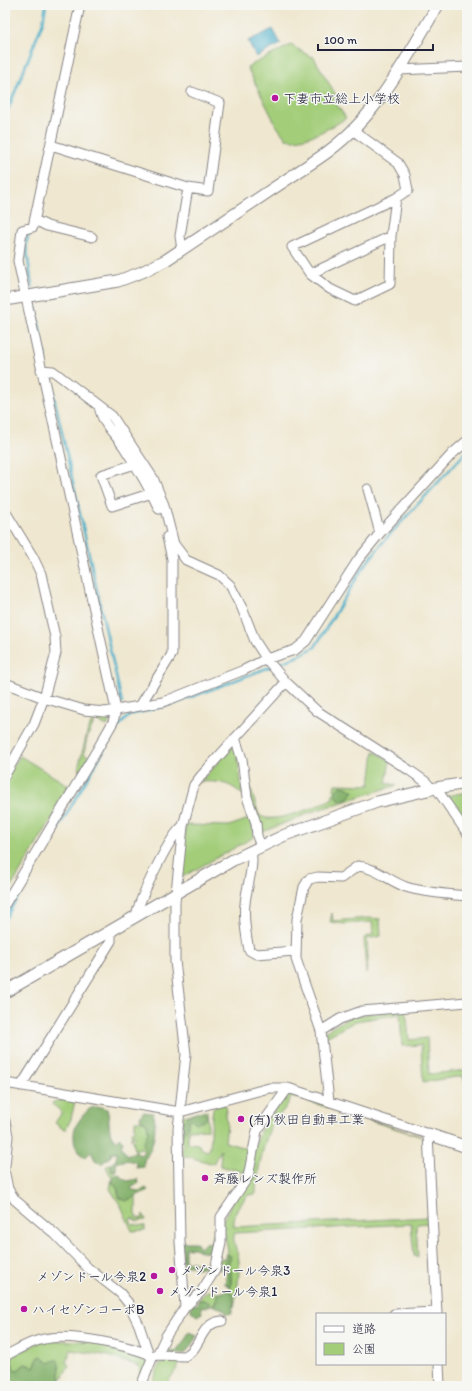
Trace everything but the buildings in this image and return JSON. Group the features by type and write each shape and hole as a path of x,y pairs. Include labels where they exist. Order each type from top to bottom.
{"street":[{"path":"34,223 80,5"},
{"path":"5,300 118,281 142,272 182,250 338,146 354,131 388,89 438,5"},
{"path":"399,70 467,67"},
{"path":"51,145 188,188 208,191 220,103 192,92"},
{"path":"354,131 398,163 405,176 408,190 396,198 292,247 310,274 330,289 355,301 390,284 391,236 396,198"},
{"path":"182,250 180,236 188,188"},
{"path":"5,904 97,750 113,722 116,710 18,261 22,230 34,223 92,237"},
{"path":"310,274 391,236"},
{"path":"41,370 53,371 112,416 153,478 164,505 174,544 186,560 219,575 230,585 242,608 255,641 275,671 316,711 409,770 434,788 467,833"},
{"path":"99,406 102,419 135,464 152,493 161,513 172,559 172,654 140,706"},
{"path":"5,683 44,698 98,712 116,710 163,702 295,650 306,641 358,560 380,533 452,454 467,441"},
{"path":"135,464 101,475 112,506 152,493"},
{"path":"368,489 380,533"},
{"path":"5,511 33,557 41,574 55,637 56,653 44,698 28,736 5,775"},
{"path":"185,1307 179,1221 178,1129 186,1054 175,961 177,893 183,826 194,785 208,767 286,682"},
{"path":"234,738 242,759 247,797 256,823 257,836 256,849 248,882 244,917 249,950 256,954 295,951"},
{"path":"5,992 177,893 256,849 285,835 377,802 434,788 467,783"},
{"path":"136,917 139,903 164,852 176,832 183,826"},
{"path":"329,1101 321,1031 316,1012 298,968 295,951 297,919 302,893 307,882 313,877 340,878 355,868 364,867 380,873 406,887 467,896"},
{"path":"21,1086 111,941 111,931"},
{"path":"321,1031 340,1019 362,1011 467,1002"},
{"path":"5,1083 180,1112 269,1088 288,1088 467,1147"},
{"path":"141,1386 153,1355 185,1307 202,1292 215,1270 221,1243 220,1217 248,1177 258,1131 288,1088"},
{"path":"5,1121 8,1136 5,1165"},
{"path":"428,1134 437,1313"},
{"path":"5,1174 8,1189 15,1200 55,1234 88,1268 124,1297 133,1311 153,1355"},
{"path":"5,1356 37,1341 50,1338 101,1341 153,1355 173,1357 187,1356 208,1326 213,1322 222,1321"},
{"path":"439,1365 440,1386"}],"green space":[{"path":"291,45 311,57 313,56 337,97 333,99 346,118 317,134 293,140 286,139 276,125 247,67"},
{"path":"96,715 109,716 111,718 107,726 95,720 87,738 84,754 90,757 81,771 78,769 88,729"},
{"path":"234,745 237,753 243,795 233,787 223,783 200,782"},
{"path":"374,751 390,761 386,783 397,785 317,810 260,833 249,796 250,787 259,815 265,818 274,818 295,814 332,799 335,784 370,785"},
{"path":"20,756 71,787 10,889 5,887 5,780"},
{"path":"340,786 354,791 349,797 342,801 335,796 336,790"},
{"path":"467,792 467,817 462,817 446,796"},
{"path":"252,818 254,837 184,876 181,876 186,825 229,826"},
{"path":"332,913 333,921 369,918 380,919 381,936 367,939 368,960 366,973 364,938 373,934 372,922 345,924 330,922"},
{"path":"406,1009 409,1040 427,1038 429,1074 467,1070 467,1081 464,1081 463,1076 423,1082 421,1045 402,1046 400,1014 356,1021 324,1038 324,1032 352,1016"},
{"path":"288,1092 423,1137 291,1096 286,1107 269,1130 259,1169 256,1194 248,1195 239,1206 234,1217 234,1227 429,1217 429,1223 418,1224 416,1226 418,1258 414,1256 411,1224 235,1233 234,1240 239,1263 239,1271 238,1287 234,1307 234,1301 230,1291 231,1281 229,1271 226,1265 219,1267 220,1259 225,1259 228,1251 222,1221 234,1200 261,1130"},
{"path":"66,1099 75,1101 71,1119 66,1129 63,1129 55,1123 62,1112 52,1104 53,1102"},
{"path":"225,1104 227,1124 225,1142 252,1150 248,1173 220,1166 221,1150 214,1164 182,1155 183,1116 207,1111 208,1129 188,1130 188,1143 198,1144 202,1149 207,1151 209,1150 211,1139 213,1109 215,1106"},
{"path":"102,1107 107,1109 111,1135 117,1141 119,1137 123,1141 121,1146 128,1156 134,1152 141,1155 145,1149 143,1143 148,1132 147,1123 141,1120 140,1117 143,1112 153,1113 155,1124 154,1138 150,1151 144,1160 144,1167 136,1168 137,1164 135,1162 126,1160 116,1163 116,1170 112,1171 111,1164 116,1160 117,1152 112,1152 111,1156 101,1164 95,1160 91,1152 86,1157 79,1153 74,1141 76,1126 88,1110"},
{"path":"202,1111 208,1116 204,1121 196,1123 191,1119 189,1120 188,1127 182,1135 180,1125 187,1118 187,1116"},
{"path":"141,1120 147,1123 148,1132 145,1149 138,1148 135,1153 133,1140 136,1136 134,1135 131,1139 132,1131 135,1131 135,1121"},
{"path":"111,1164 111,1171 115,1172 112,1182 117,1186 118,1193 128,1199 136,1195 136,1217 142,1219 143,1214 146,1220 137,1221 132,1218 130,1219 132,1224 145,1226 145,1230 132,1231 121,1206 110,1189 112,1178 106,1167"},
{"path":"118,1174 127,1181 138,1179 139,1183 131,1188 133,1190 139,1191 146,1188 148,1190 126,1201 119,1197 118,1190 112,1182 114,1176"},
{"path":"216,1232 217,1247 210,1251 201,1252 195,1248 185,1248 185,1261 193,1262 194,1264 198,1262 198,1264 210,1264 212,1260 209,1254 215,1250 217,1252 211,1267 194,1269 194,1266 183,1266 181,1242 196,1242 200,1248 205,1243 212,1242 213,1235"},
{"path":"227,1254 231,1256 228,1265 231,1270 231,1287 225,1284 227,1272 225,1269 220,1270 219,1267 225,1265"},
{"path":"227,1290 232,1293 234,1301 232,1313 227,1314 223,1309 212,1305 215,1303 218,1294"},
{"path":"207,1291 220,1292 215,1303 209,1306 210,1303 198,1300"},
{"path":"198,1300 204,1300 210,1303 207,1307 201,1306 202,1313 197,1316 192,1312 190,1307 193,1304 197,1305"},
{"path":"189,1332 197,1336 186,1353 167,1353 167,1350 174,1352 178,1351 178,1348 183,1343"},
{"path":"42,1341 99,1341 150,1358 143,1377 140,1374 139,1366 104,1355 71,1350 66,1363 69,1365 60,1382 59,1364 49,1363 39,1357 34,1367 25,1364 18,1370 13,1369 13,1364 8,1358"},
{"path":"5,1354 12,1359 13,1369 18,1370 25,1364 34,1367 39,1357 42,1356 49,1363 57,1359 62,1386 5,1386"},
{"path":"171,1359 182,1361 165,1386 157,1386 153,1382 159,1365"}],"water":[{"path":"273,29 281,44 256,57 248,41"}],"waterway":[{"path":"5,117 43,22 46,5"},
{"path":"29,231 26,245 32,287"},
{"path":"34,298 46,362"},
{"path":"49,374 122,703"},
{"path":"275,665 296,657 315,647 362,569 383,542 467,451"},
{"path":"5,919 117,728 130,715 176,703 270,667"}],"place":[{"name":"下妻市立総上小学校","path":"275,98"},
{"name":"(有) 秋田自動車工業","path":"241,1119"},
{"name":"斉藤レンズ製作所","path":"205,1178"},
{"name":"メゾンドール今泉3","path":"172,1270"},
{"name":"メゾンドール今泉2","path":"154,1276"},
{"name":"メゾンドール今泉1","path":"160,1291"},
{"name":"ハイセゾンコーポB","path":"24,1309"}]}
